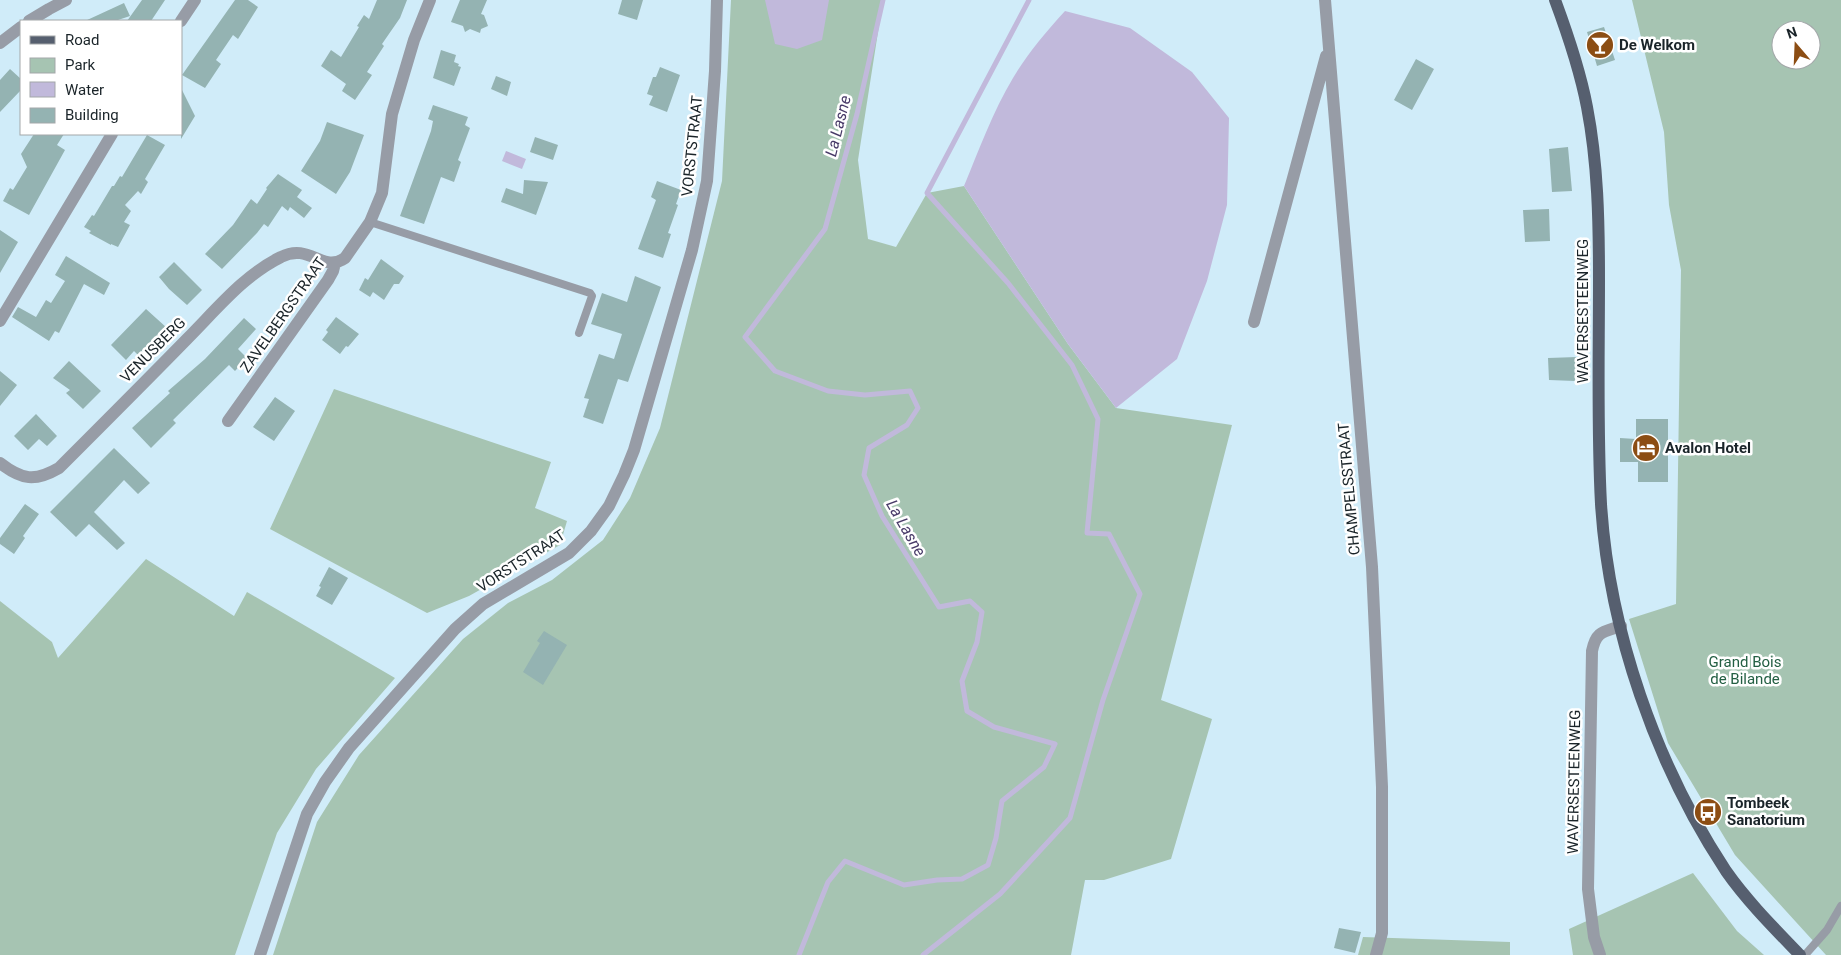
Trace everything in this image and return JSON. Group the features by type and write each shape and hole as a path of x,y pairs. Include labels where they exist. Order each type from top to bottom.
{"main road":[{"name":"WAVERSESTEENWEG","path":"1555,0 1572,47 1587,108 1595,168 1599,222 1599,435 1601,505 1609,572 1621,626 1649,722 1686,803 1727,872 1764,918 1800,955"}],"street":[{"path":"31,20 66,0"},
{"path":"182,20 195,0"},
{"name":"ZAVELBERGSTRAAT","path":"228,420 328,280 333,272 335,263 345,258 370,222 382,193 392,114 414,40 430,0"},
{"name":"VORSTSTRAAT","path":"260,955 307,814 325,782 349,748 455,629 483,604 569,553 591,531 604,512 624,475 634,450 692,250 707,181 715,71 717,0"},
{"name":"CHAMPELSSTRAAT","path":"1325,0 1372,567 1382,787 1382,929 1376,955"},
{"path":"0,43 20,28"},
{"name":"CHAMPELSSTRAAT","path":"1254,322 1329,47"},
{"path":"0,321 111,135"},
{"name":"VENUSBERG","path":"0,464 14,472 31,478 45,476 59,468 238,288 261,270 282,256 297,252 315,256 329,264 335,263"},
{"name":"WAVERSESTEENWEG","path":"1600,955 1594,937 1588,889 1592,652 1594,639 1602,633 1621,626"}],"lane":[{"path":"370,222 590,293 592,296 579,333"},
{"path":"1805,955 1827,930 1841,906"}],"green space":[{"path":"731,0 883,0 858,160 868,239 896,247 927,193 964,186 1068,344 1116,408 1232,425 1161,700 1212,719 1171,859 1104,880 1085,880 1071,955 273,955 317,822 359,755 463,639 508,603 552,580 603,540 630,498 660,428 722,181"},
{"name":"Grand Bois de Bilande","path":"1632,0 1841,0 1841,955 1826,955 1735,855 1668,743 1629,619 1676,604 1681,270 1669,205 1664,132"},
{"path":"334,389 551,462 535,508 567,521 560,545 469,596 427,613 270,529"},
{"path":"146,559 234,616 247,592 395,678 316,769 277,833 235,955 0,955 0,601 52,642 58,658"},
{"path":"1693,873 1737,931 1764,955 1573,955 1569,929"},
{"path":"1363,937 1510,942 1510,955 1358,955"}],"water":[{"path":"765,0 829,0 822,40 797,49 775,44"},
{"path":"1065,11 1130,28 1192,72 1229,118 1227,205 1207,281 1177,359 1116,408 1068,344 964,186 993,117 1013,78 1038,43"},
{"path":"506,151 526,159 522,169 502,161"}],"building":[{"path":"142,0 165,0 152,20 128,20"},
{"path":"235,0 248,0 258,7 238,39 233,35 216,60 221,64 205,88 182,75"},
{"path":"377,0 407,0 400,18 382,44 384,46 367,72 372,75 355,100 342,91 346,84 321,66 331,50 341,57 364,15 369,19"},
{"path":"460,0 487,0 481,14 484,15 488,26 481,29 480,33 470,29 465,32 463,26 451,22"},
{"path":"622,0 643,0 637,20 618,14"},
{"path":"124,3 130,16 118,20 87,20"},
{"path":"1604,27 1615,60 1597,66 1587,32"},
{"path":"441,50 456,55 454,62 461,67 454,86 433,78"},
{"path":"1416,59 1434,69 1412,110 1394,100"},
{"path":"660,67 680,75 667,112 649,105 653,96 647,94 653,77 656,77"},
{"path":"10,69 20,78 20,91 0,112 0,80"},
{"path":"496,76 511,82 507,96 491,89"},
{"path":"182,90 195,116 181,139 182,135"},
{"path":"433,105 468,117 465,125 470,128 458,160 461,162 454,182 441,177 424,224 400,216 431,131 433,121 428,119"},
{"path":"327,122 364,135 350,172 336,194 301,171 320,141"},
{"path":"33,135 63,135 57,145 65,150 29,215 3,201 10,188 13,190 27,167 21,154"},
{"path":"147,135 165,145 145,179 148,182 141,194 138,191 125,205 131,211 124,222 130,225 118,247 111,245 89,233 91,231 84,227 92,215 94,216 112,186 114,186 120,176 122,177"},
{"path":"535,137 558,145 553,160 530,152"},
{"path":"1568,147 1572,191 1552,192 1549,149"},
{"path":"278,174 302,190 297,197 312,208 304,218 290,207 288,211 282,206 268,227 264,224 222,269 205,254 233,225 251,199 257,204 266,188"},
{"path":"524,180 548,182 536,215 501,202 506,188 523,194"},
{"path":"657,181 681,190 668,233 671,234 663,258 638,249 656,200 651,197"},
{"path":"1549,209 1550,241 1525,242 1523,210"},
{"path":"0,230 18,242 0,273"},
{"path":"66,256 110,283 104,295 84,284 59,333 55,331 49,341 12,317 18,307 36,317 46,300 51,303 65,281 55,275"},
{"path":"381,259 404,276 399,284 394,284 384,300 373,292 370,297 359,290 365,278 368,280"},
{"path":"174,262 202,290 187,305 159,277"},
{"path":"635,276 661,287 628,382 618,379 603,424 583,417 589,399 584,398 599,354 614,359 622,334 591,324 602,293 627,302"},
{"path":"146,309 167,328 138,355 134,351 126,360 111,345"},
{"path":"336,317 359,334 340,354 322,340 328,332 326,330"},
{"path":"244,318 256,329 238,349 247,358 235,371 229,365 173,420 176,423 151,448 132,428 170,393 168,391 205,359"},
{"path":"1577,357 1575,381 1549,380 1548,358"},
{"path":"69,361 101,391 83,409 66,393 70,390 53,378"},
{"path":"0,371 17,385 0,406"},
{"path":"275,397 295,411 274,441 253,427"},
{"path":"36,414 57,436 47,446 39,439 28,450 14,436"},
{"path":"1636,419 1668,419 1668,482 1638,482 1638,462 1620,462 1620,438 1636,439"},
{"path":"114,448 150,483 138,494 124,480 94,512 125,543 117,550 89,524 76,537 50,512"},
{"path":"25,504 39,514 23,536 25,538 14,554 0,544 0,538"},
{"path":"329,567 348,578 332,605 316,596"},
{"path":"544,631 567,645 543,685 523,672 540,643 537,641"},
{"path":"1339,928 1361,932 1355,953 1334,948"}],"waterway":[{"name":"La Lasne","path":"799,955 828,882 845,861 904,885 937,880 962,879 988,865 996,838 1002,801 1044,767 1055,744 994,727 967,711 962,681 977,642 982,612 970,601 939,607 882,516 864,475 869,448 907,425 918,408 910,391 865,395 828,391 775,371 745,337 825,229 857,114 883,0"},
{"path":"923,955 1000,894 1070,818 1103,700 1140,594 1109,534 1087,533 1098,419 1072,365 1008,283 927,193 1029,0"}],"place":[{"name":"De Welkom","path":"1600,45"},
{"name":"Avalon Hotel","path":"1646,448"},
{"name":"Tombeek Sanatorium","path":"1708,812"}]}
